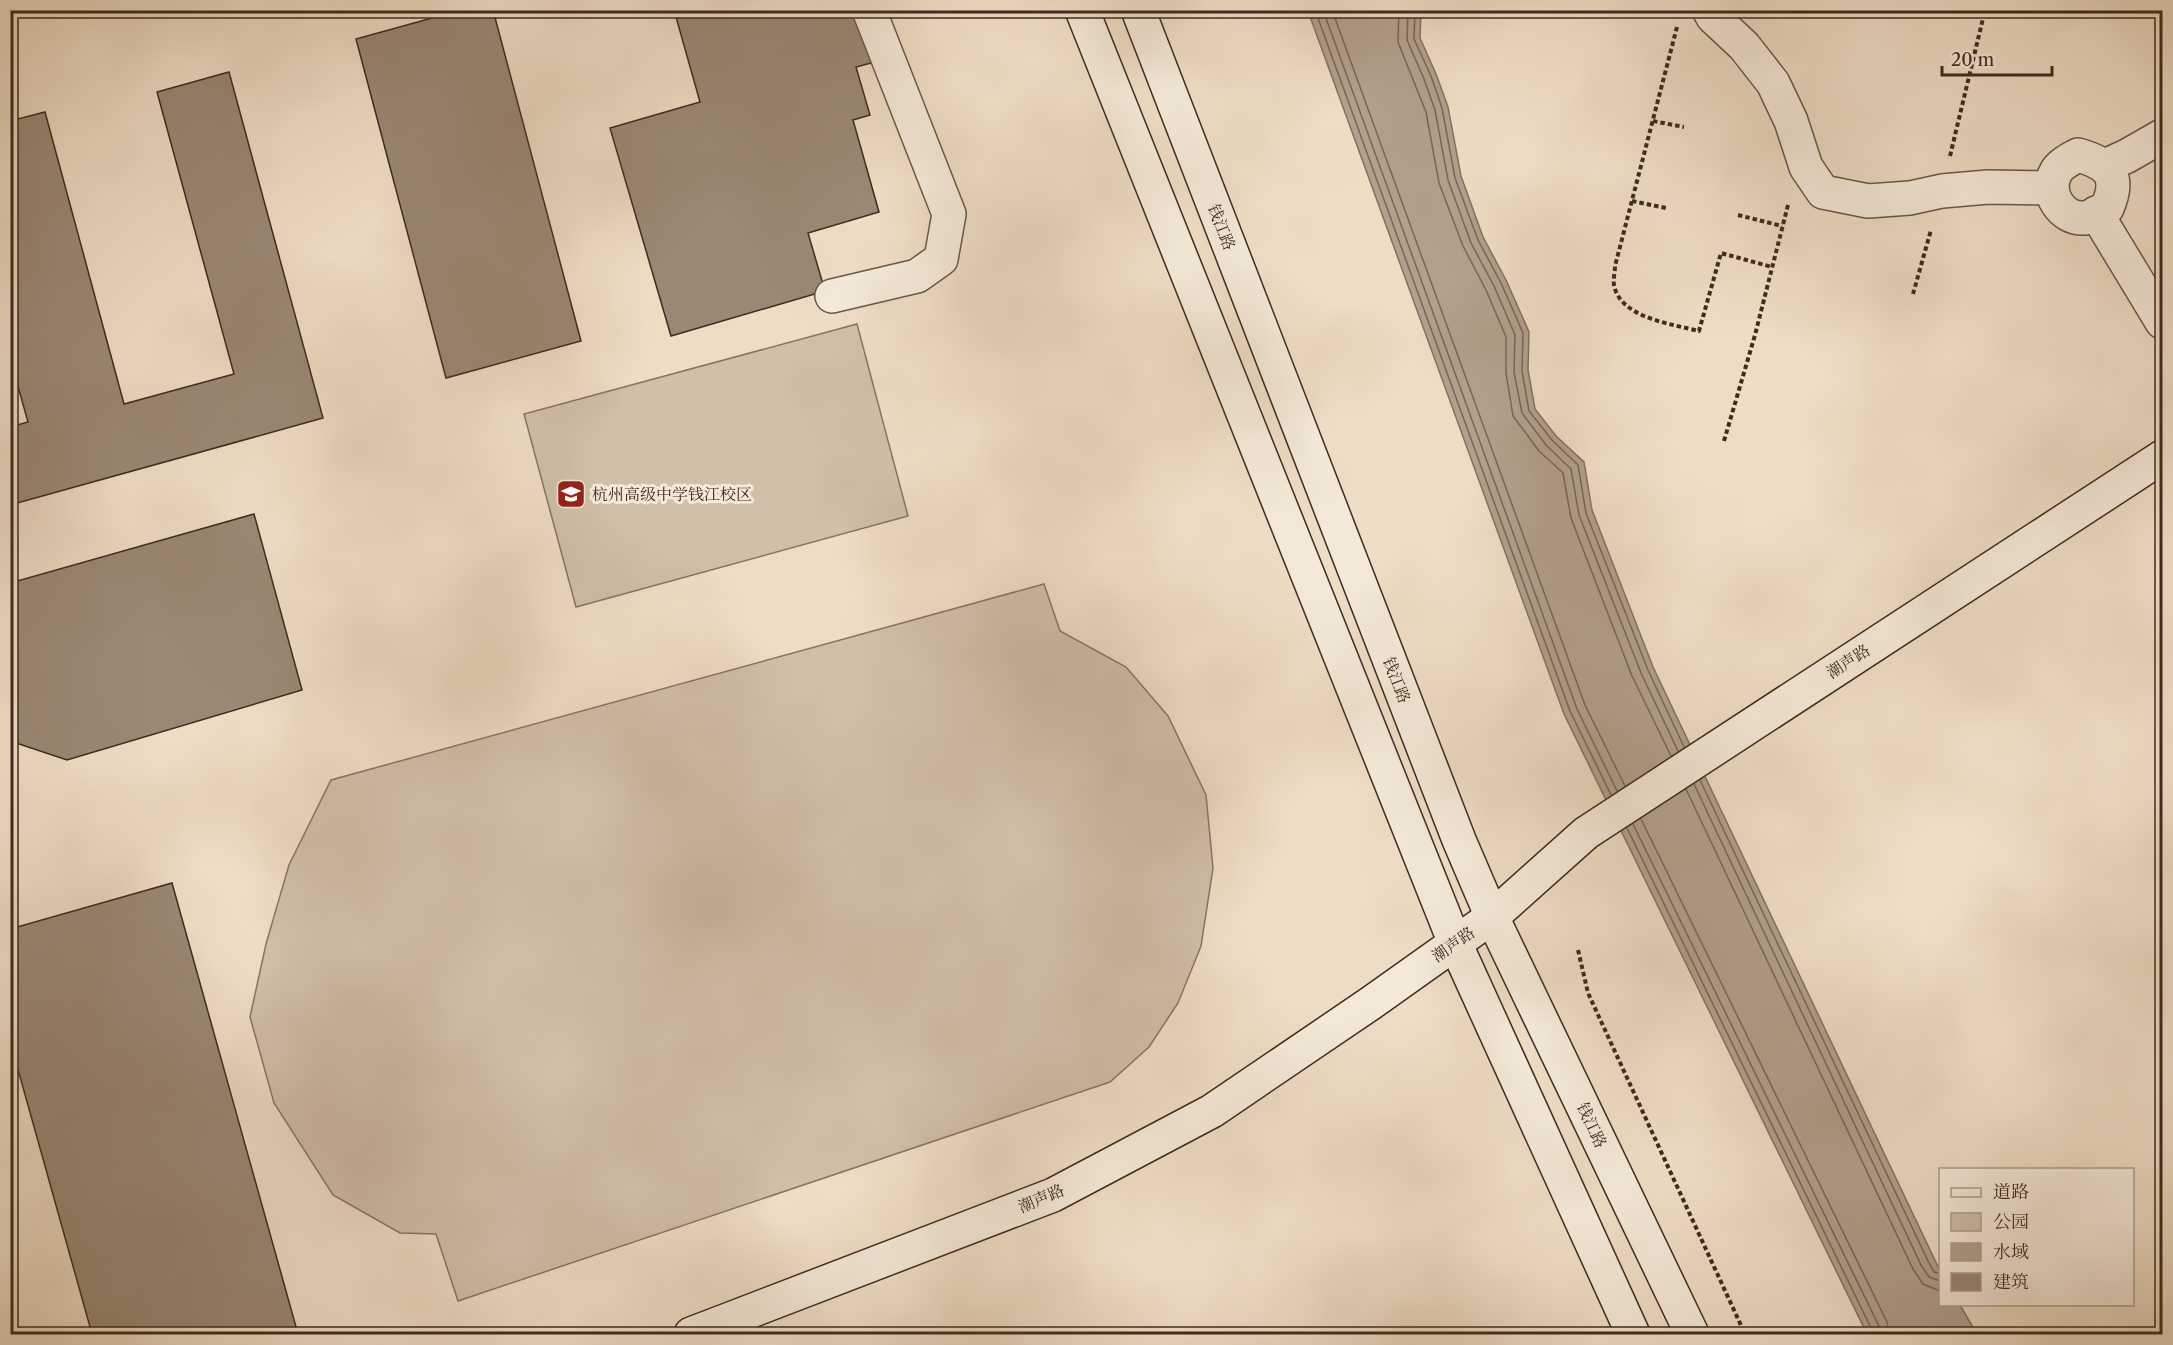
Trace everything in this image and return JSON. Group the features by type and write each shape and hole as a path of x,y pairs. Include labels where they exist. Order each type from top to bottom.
{"street":[{"path":"832,296 917,276 941,259 949,214 869,10"},
{"path":"1082,10 1455,943 1633,1335"},
{"name":"钱江路","path":"1138,10 1450,818 1492,917 1692,1335"},
{"path":"1695,15 1713,17 1744,46 1773,83 1791,121 1806,167 1823,192 1868,201 1910,198 1942,191 2052,188"},
{"path":"2105,166 2163,136"},
{"path":"2078,155 2105,166 2113,181 2113,194 2107,208 2086,218 2070,216 2057,205 2052,188 2056,172 2067,161 2078,155"},
{"path":"2097,213 2163,322"},
{"name":"潮声路","path":"691,1335 1053,1195 1212,1111 1492,917 1586,833 2163,457"}],"path":[{"path":"1695,15 1677,28 1615,266 1614,285 1621,300 1645,317 1699,331 1720,254 1772,267"},
{"path":"1653,121 1684,128"},
{"path":"1724,441 1755,335 1801,152"},
{"path":"1632,201 1666,208"},
{"path":"1738,215 1782,226"},
{"path":"1578,950 1588,993 1745,1335"}],"green space":[{"path":"857,324 908,516 576,607 524,414"},
{"path":"1044,584 1060,631 1126,667 1168,716 1206,795 1213,868 1201,946 1178,1003 1149,1047 1110,1082 458,1301 436,1234 400,1233 333,1195 274,1103 250,1017 266,944 289,865 331,780"}],"water":[{"path":"1308,11 1421,11 1420,38 1448,107 1461,176 1483,237 1506,280 1529,332 1528,370 1535,409 1556,436 1584,462 1592,510 1653,667 1939,1269 1939,1306 1961,1306 1977,1334 1867,1334 1564,714"}],"building":[{"path":"461,10 493,10 581,341 446,378 356,39"},
{"path":"674,10 859,10 875,62 856,67 870,115 853,120 879,212 808,233 825,291 671,336 610,128 700,102"},
{"path":"229,72 323,418 10,505 10,427 28,422 10,358 10,121 45,112 124,404 234,374 157,92"},
{"path":"254,514 302,690 67,760 10,741 10,583"},
{"path":"172,883 298,1334 92,1334 10,1041 10,929"}],"place":[{"name":"杭州高级中学钱江校区","path":"571,494"}]}
